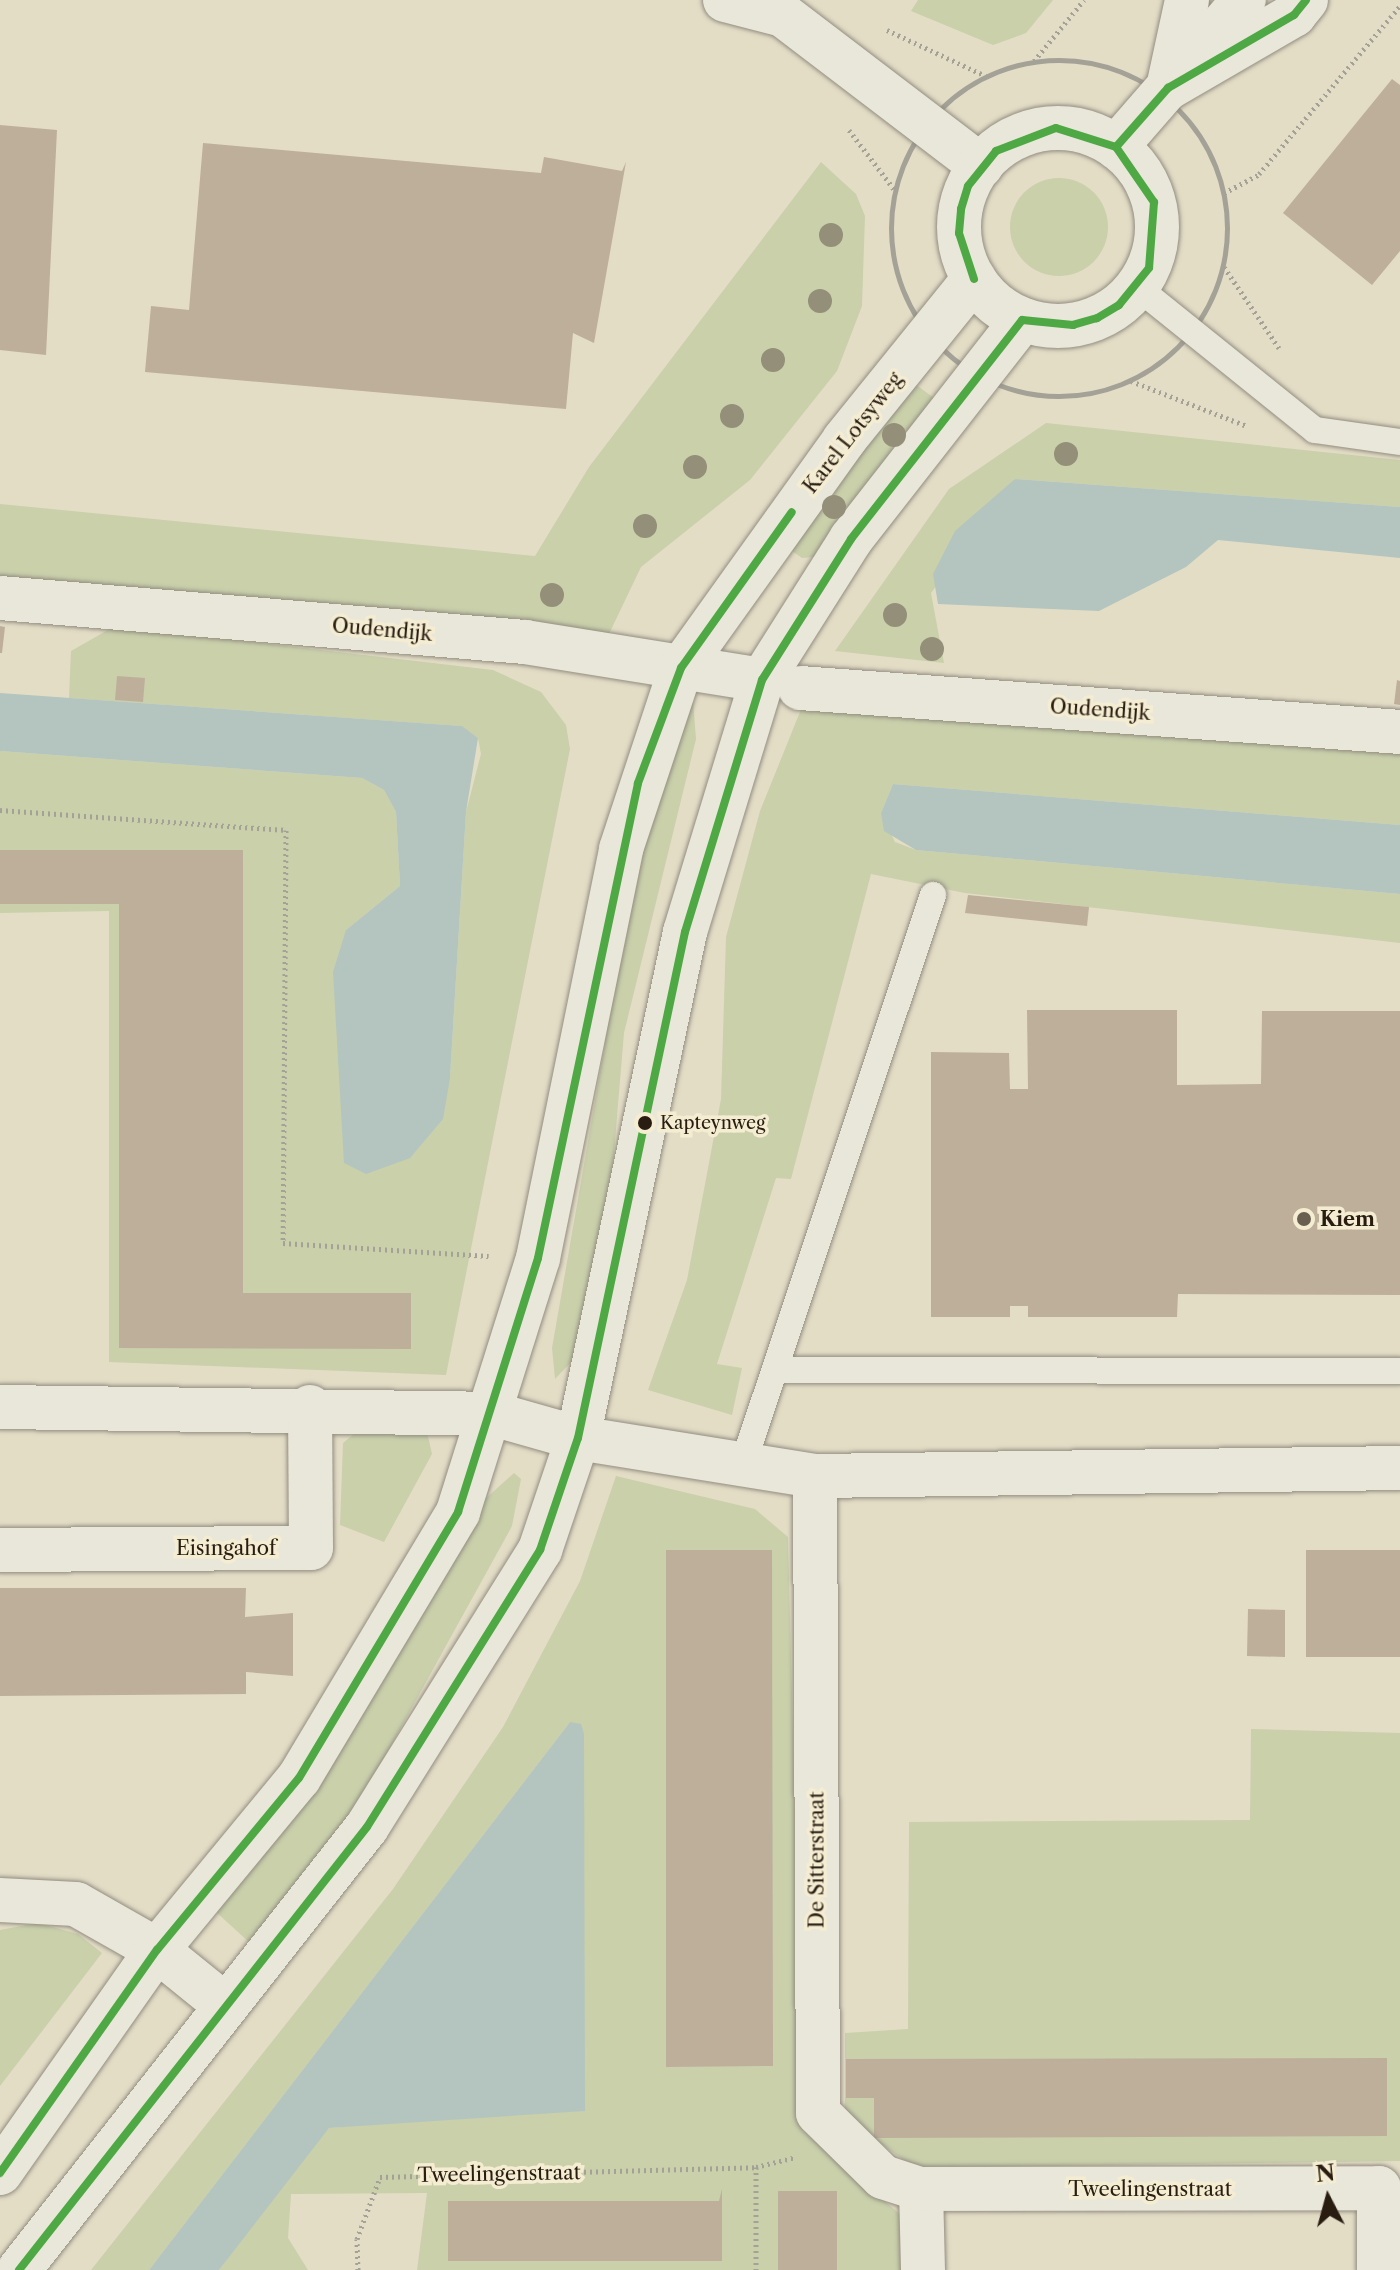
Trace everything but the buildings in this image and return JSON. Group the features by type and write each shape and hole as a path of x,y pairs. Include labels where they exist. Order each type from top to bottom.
{"street":[{"path":"725,0 783,15 981,166"},
{"path":"1165,91 1187,0"},
{"path":"1116,147 1244,0"},
{"path":"1165,91 1294,15 1306,0"},
{"path":"1077,130 1116,147 1154,202 1155,247 1137,287 1085,322 1022,320 974,279 959,233 968,186 981,166 1034,131 1077,130"},
{"name":"Karel Lotsyweg","path":"681,668 844,440 974,279"},
{"path":"19,2270 367,1827 540,1550 578,1438 685,932 781,684 851,539 981,378 1022,320"},
{"name":"Oudendijk","path":"0,598 525,642 781,684 1400,732"},
{"path":"0,2173 157,1950 299,1778 349,1702 458,1512 493,1414 538,1258 621,849 681,668"},
{"path":"0,1407 310,1407 493,1414 578,1438 815,1476 1400,1468"},
{"name":"Eisingahof","path":"0,1550 311,1548 310,1407"},
{"name":"De Sitterstraat","path":"815,1476 818,2113 883,2177 921,2189"},
{"path":"0,1900 76,1904 157,1950 225,2005"},
{"name":"Tweelingenstraat","path":"921,2189 1379,2188 1379,2270"},
{"path":"921,2189 923,2270"}],"lane":[{"path":"1137,287 1315,430 1400,442"},
{"path":"743,1464 933,895"},
{"path":"776,1370 1400,1371"}],"path":[{"path":"1034,62 1084,0"},
{"path":"1224,193 1268,164 1400,6"},
{"path":"1034,62 1101,65 1165,91 1202,139 1224,193 1223,266 1192,332 1130,381 1055,396 981,378 929,335 900,285 890,238 901,167 926,124 964,89 1034,62"},
{"path":"1130,381 1232,425 1315,430"},
{"path":"0,810 286,830 283,1243 538,1258"},
{"name":"Tweelingenstraat","path":"358,2270 357,2239 380,2177 756,2167 756,2270"}],"green space":[{"path":"918,0 1053,0 1026,33 993,45 911,11"},
{"path":"821,162 856,194 865,216 862,306 837,371 750,480 641,567 608,636 0,583 0,504 535,556 589,467"},
{"path":"1059,178 1086,186 1100,200 1108,227 1100,254 1086,268 1059,276 1032,268 1018,254 1010,227 1018,200 1032,186"},
{"path":"915,384 938,401 814,557 802,558 792,551 791,535"},
{"path":"1046,423 1400,460 1400,507 1015,479 931,593 944,663 835,651 949,489"},
{"path":"115,626 493,670 541,692 566,725 570,749 446,1375 109,1362 109,911 0,913 0,751 362,778 384,790 396,812 400,886 346,930 450,1078 466,812 481,754 478,738 461,726 69,698 71,651"},
{"path":"693,700 696,739 624,1033 608,1225 574,1359 555,1379 552,1348 605,1044 608,954"},
{"path":"804,702 1400,754 1400,825 893,784 881,813 895,842 916,850 1400,894 1400,943 965,893 871,874 791,1179 776,1178 717,1364 742,1368 732,1415 648,1390 687,1280 721,1099 726,937 760,811"},
{"path":"427,1432 432,1454 384,1542 340,1525 343,1443 355,1433"},
{"path":"514,1473 521,1479 512,1526 351,1818 251,1944 215,1911 483,1501"},
{"path":"616,1476 755,1509 788,1537 803,2131 902,2216 901,2270 417,2270 427,2193 291,2194 288,2238 308,2270 219,2270 308,2150 329,2128 353,2126 570,1722 149,2270 91,2270 393,1889 503,1727 580,1581"},
{"path":"1251,1729 1400,1733 1400,2161 915,2168 845,2118 845,2033 908,2029 909,1822 1250,1820"},
{"path":"38,1923 78,1934 102,1953 0,2086 0,1930"}],"shaded area":[{"path":"1015,479 1400,507 1400,558 1218,540 1186,567 1099,611 938,604 933,574 955,531"},
{"path":"0,693 462,726 478,738 466,812 450,1078 443,1119 410,1158 366,1174 344,1163 333,972 346,930 400,886 396,812 384,790 362,778 0,751"},
{"path":"893,784 1400,825 1400,894 916,850 884,831 881,813"},
{"path":"570,1722 581,1724 584,1734 585,2111 329,2128 219,2270 149,2270"}],"transit line":[{"path":"1116,147 1168,88 1294,15 1306,0"},
{"path":"974,279 959,233 961,209 968,186 996,151 1056,128 1116,147 1154,202 1149,268 1119,305 1097,318 1073,325 1022,320"},
{"path":"19,2270 367,1827 540,1550 578,1438 685,932 762,680 851,539 1022,320"},
{"path":"0,2173 157,1950 299,1778 458,1512 538,1258 638,783 681,668 792,512"}],"place":[{"name":"Kapteynweg","path":"645,1123"},
{"name":"Kiem","path":"1304,1219"}]}
